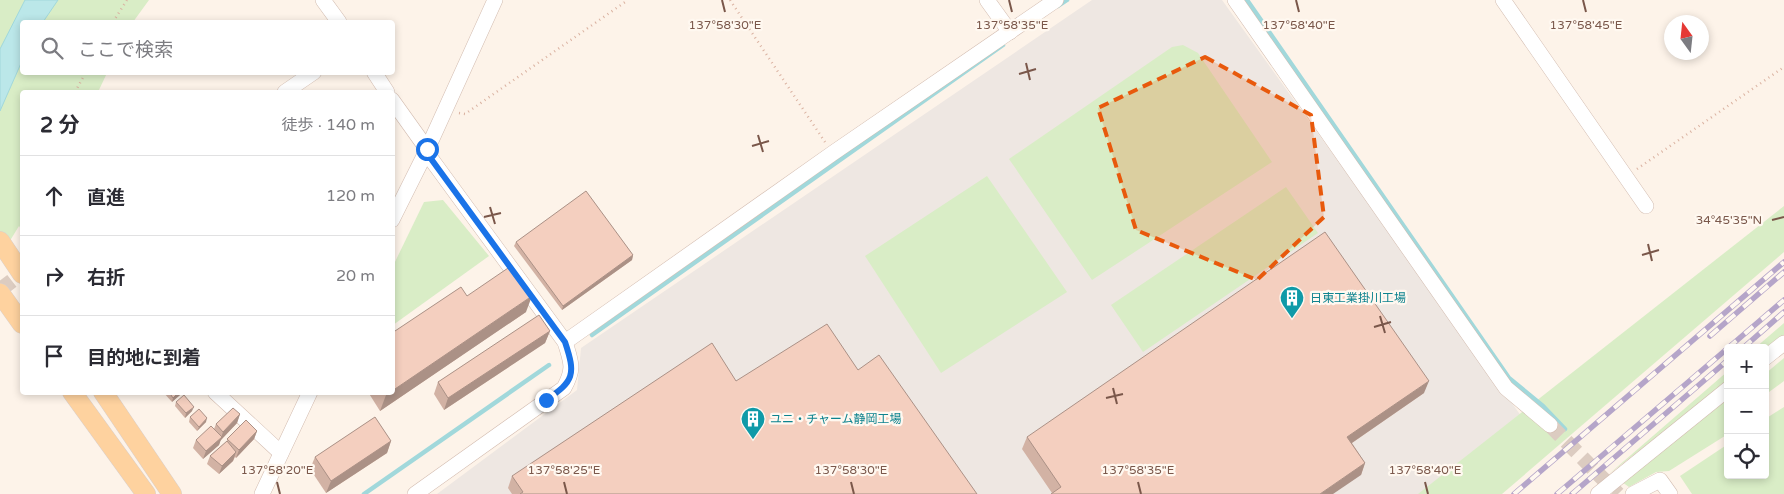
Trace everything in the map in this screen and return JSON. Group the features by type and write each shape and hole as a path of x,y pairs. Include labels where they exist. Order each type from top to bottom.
{"main road":[{"path":"0,241 20,271"},
{"path":"0,293 20,321"},
{"path":"74,395 146,494"},
{"path":"105,395 172,494"}],"street":[{"path":"323,0 338,20"},
{"path":"395,214 495,0"},
{"path":"987,0 1010,32"},
{"path":"565,342 833,153 1056,0"},
{"path":"1235,0 1506,388 1550,425"},
{"path":"1503,0 1646,206"},
{"path":"288,90 310,75"},
{"path":"376,75 386,90"},
{"path":"395,104 565,342 571,360 571,374 564,388 415,494"},
{"path":"1769,355 1784,343"},
{"path":"1598,494 1724,392"},
{"path":"218,395 281,453"},
{"path":"262,494 309,395"},
{"path":"1633,494 1660,480 1670,494"}],"path":[{"path":"114,20 127,0"},
{"path":"445,109 465,114 628,0"},
{"path":"730,0 833,153"},
{"path":"1625,177 1784,67"},
{"path":"76,90 84,75"}],"highlighted area":[{"path":"1205,57 1311,115 1324,217 1257,280 1136,230 1098,108"}],"shaded area":[{"path":"1092,0 1222,0 1532,431 1457,494 437,494 577,390 581,348"}],"green space":[{"path":"0,0 149,0 134,20 20,20 20,75 106,75 99,90 20,90 20,227 19,226 0,257"},
{"path":"1183,45 1198,53 1272,162 1092,280 1009,159 1172,47"},
{"path":"987,176 1067,292 941,373 865,256"},
{"path":"1286,187 1318,233 1143,352 1111,305"},
{"path":"443,200 489,256 395,324 395,262 424,202"},
{"path":"1784,206 1784,252 1502,494 1418,494"},
{"path":"1784,323 1784,338 1769,350 1769,344 1760,344"},
{"path":"1784,358 1784,381 1769,392 1769,389 1769,371"},
{"path":"1724,374 1724,385 1609,474"},
{"path":"1724,402 1724,437 1669,471 1656,472 1629,487 1622,482"},
{"path":"1784,407 1784,494 1692,494 1680,476 1724,447 1724,479 1769,479 1769,416"}],"water":[{"path":"25,0 58,0 44,20 20,20 20,66 0,111 0,49"}],"building":[{"path":"586,191 633,255 563,306 516,242"},
{"name":"日東工業掛川工場","path":"1325,232 1429,381 1347,437 1365,463 1320,494 1051,494 1061,487 1027,437"},
{"path":"511,266 532,296 395,389 395,331 461,287 467,296"},
{"path":"539,315 550,331 448,398 438,382"},
{"name":"ユニ・チャーム静岡工場","path":"827,324 858,370 879,355 977,494 520,494 523,492 512,476 712,343 736,381"},
{"path":"184,395 194,407 186,413 176,402"},
{"path":"233,408 240,414 223,432 216,424"},
{"path":"199,409 207,418 199,427 190,417"},
{"path":"375,417 391,441 331,481 315,457"},
{"path":"246,420 257,431 239,450 227,439"},
{"path":"211,426 222,437 206,451 196,440"},
{"path":"227,441 236,452 222,466 210,456"}],"waterway":[{"path":"1058,6 1067,0"},
{"path":"1247,0 1509,378 1543,406 1565,429"},
{"path":"592,335 1003,45"},
{"path":"364,494 549,365"}],"tunnel":[{"path":"0,290 20,275"},
{"path":"1550,425 1618,494"}],"railway":[{"path":"1514,494 1784,262"},
{"path":"1710,336 1784,272"},
{"path":"1733,344 1784,300"},
{"path":"1748,344 1784,312"},
{"path":"1557,494 1724,351"},
{"path":"1572,494 1724,363"}],"place":[{"name":"日東工業掛川工場","path":"1292,319"},
{"name":"ユニ・チャーム静岡工場","path":"753,440"}],"route":[{"path":"427,149 426,152 565,342 571,360 571,374 564,388 546,400"}]}
